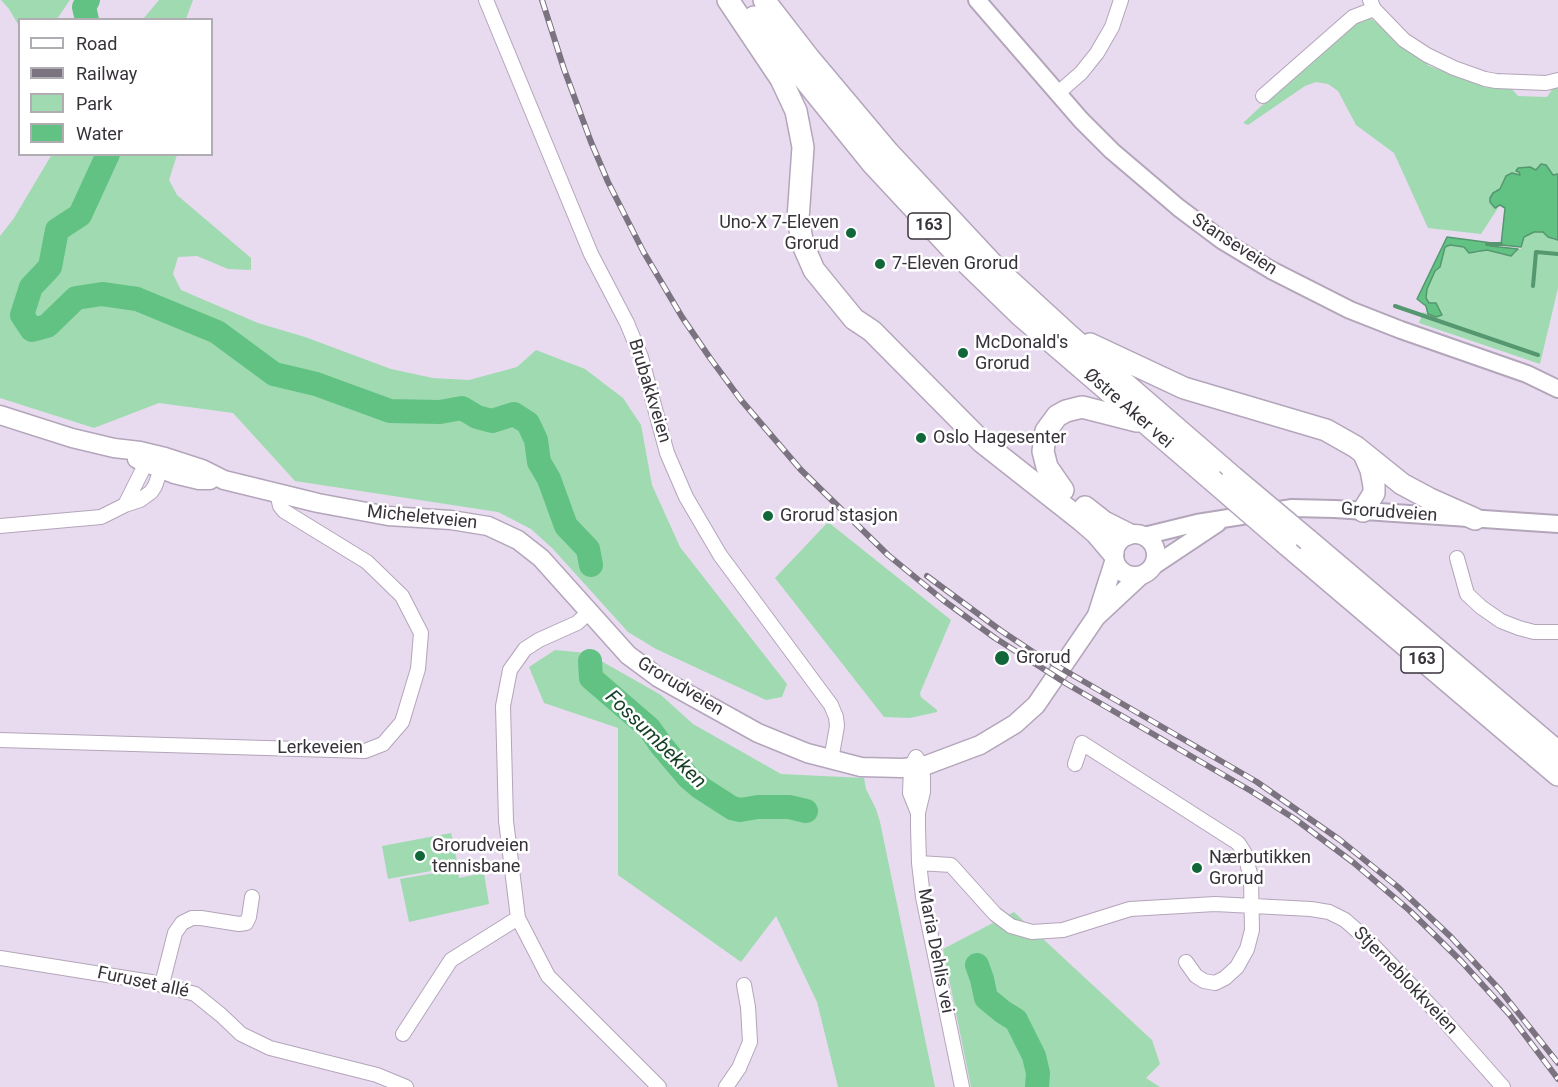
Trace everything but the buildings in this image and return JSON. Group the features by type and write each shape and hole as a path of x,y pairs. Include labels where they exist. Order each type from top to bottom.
{"highway":[{"name":"163","path":"728,0 781,79 792,99 800,124 803,147 798,206 800,232 814,270 832,295 854,319 872,331 982,442 1096,533 1114,558"},
{"name":"Østre Aker vei","path":"741,0 833,117 930,227 1020,315 1558,775"},
{"name":"Østre Aker vei","path":"764,0 888,152 998,270 1070,336 1233,477 1558,752"},
{"name":"163","path":"1070,336 1184,388 1326,430 1344,440 1417,492 1475,519"},
{"name":"163","path":"1064,490 1047,467 1043,451 1046,431 1058,417 1066,411 1082,407 1101,410 1146,424"},
{"name":"163","path":"958,416 989,433 1104,522 1136,535"},
{"path":"1363,511 1374,493 1374,478 1368,459"}],"main road":[{"name":"Micheletveien","path":"0,415 53,433 114,448 199,480 224,480 366,513 451,520 488,526 518,540 542,558 589,612"},
{"path":"1136,535 1149,539 1155,550 1155,562 1146,572 1124,574 1114,558 1118,542 1136,535"},
{"name":"Grorudveien","path":"1096,616 1114,558"},
{"name":"Grorudveien","path":"589,612 628,655 658,678 758,733 795,749 838,761 863,757 916,764 980,745 1026,716 1043,695 1096,616 1146,572"}],"street":[{"name":"Brubakkveien","path":"486,0 591,254 639,351 651,387 667,453 686,497 724,562 831,705 836,717 838,761"},
{"name":"Stanseveien","path":"977,0 1112,151 1159,192 1223,241 1271,270 1364,316 1527,374 1558,389"},
{"path":"1058,93 1081,73 1097,53 1112,27 1121,0"},
{"path":"1263,96 1353,17 1372,5 1404,40 1427,55 1454,68 1496,81 1546,83 1558,80"},
{"path":"0,526 101,517 125,505 137,484 155,463"},
{"name":"Lerkeveien","path":"0,740 364,751 383,744 402,722 418,669 421,633 402,596 395,589 367,562 284,510 280,506 276,493"},
{"name":"Grorudveien","path":"1136,535 1292,508 1558,524"},
{"name":"Grorudveien","path":"1146,572 1222,520"},
{"path":"1457,558 1467,594 1481,607 1501,621 1519,628 1534,632 1558,632"},
{"path":"589,612 569,628 531,644 519,654 510,670 503,706 506,821 518,918 549,976 659,1087"},
{"path":"1075,764 1082,743 1238,843 1248,862 1251,877 1251,930 1247,949 1238,966 1225,978 1215,983 1204,981 1196,976 1186,962"},
{"name":"Maria Dehlis vei","path":"916,764 923,792 918,813 919,863 927,917 962,1087"},
{"name":"Stjerneblokkveien","path":"919,863 951,865 994,914 1011,926 1032,932 1063,930 1130,909 1215,904 1329,912 1345,920 1370,942 1503,1087"},
{"path":"162,984 175,933 182,923 192,918 201,918 246,923 252,897"},
{"path":"403,1034 451,960 518,918"},
{"name":"Furuset allé","path":"0,958 162,984 195,994 222,1014 241,1034 270,1048 377,1075 406,1087"},
{"path":"726,1087 739,1068 750,1042 744,985"}],"green space":[{"path":"1,0 70,0 58,18 18,18 18,24"},
{"path":"159,0 193,0 186,18 144,18"},
{"path":"1369,17 1421,57 1429,66 1443,71 1509,86 1518,96 1547,97 1558,84 1558,174 1553,175 1546,165 1536,170 1524,167 1519,171 1520,175 1512,173 1506,176 1500,189 1493,193 1498,208 1481,234 1428,228 1394,153 1356,125 1338,91 1328,84 1316,82 1305,86 1248,125 1243,123 1329,43 1352,24"},
{"path":"51,156 177,156 169,180 177,195 251,258 251,270 228,269 197,256 178,257 173,274 181,290 258,323 305,337 391,369 433,378 469,380 517,367 536,350 585,369 623,398 641,425 652,485 680,547 787,684 782,697 766,700 656,649 628,632 553,549 531,529 498,512 295,481 233,413 159,403 94,428 0,398 0,236 14,218"},
{"path":"1534,232 1543,232 1554,240 1558,240 1558,288 1540,364 1419,323 1423,312 1436,317 1426,298 1427,289 1435,271 1440,267 1444,247 1450,245 1464,247 1477,253 1487,250 1503,255 1515,254 1518,249 1521,249 1524,237"},
{"path":"828,522 951,620 920,693 921,697 937,712 910,718 884,717 775,578"},
{"path":"555,650 587,653 661,695 693,724 781,774 864,778 866,789 880,822 935,1087 838,1087 817,1002 776,916 741,962 618,875 618,728 544,703 529,667"},
{"name":"Grorudveien tennisbane","path":"451,833 458,866 388,879 382,846"},
{"path":"458,869 459,878 484,873 489,904 409,922 400,879"},
{"path":"1014,912 1152,1040 1160,1064 1146,1078 1160,1087 971,1087 943,949"}],"water":[{"path":"1541,164 1546,165 1553,175 1558,174 1558,240 1548,237 1543,232 1534,232 1524,237 1521,247 1501,245 1505,208 1500,205 1495,208 1490,198 1500,189 1506,176 1512,173 1520,175 1516,171 1518,168 1530,167 1536,170"},
{"path":"1447,237 1518,249 1511,256 1487,250 1469,253 1464,247 1450,245 1445,247 1440,267 1435,271 1427,289 1426,298 1429,303 1436,303 1442,315 1436,317 1428,314 1426,306 1417,299"}],"waterway":[{"name":"Fossumbekken","path":"87,18 84,7 88,0"},
{"name":"Fossumbekken","path":"107,156 80,215 57,230 50,267 31,287 22,315 32,330 47,326 76,298 102,294 137,299 217,332 274,374 316,384 390,411 440,412 462,408 477,417 492,421 514,414 528,423 536,440 539,462 549,479 566,526 588,549 591,565"},
{"path":"1487,244 1501,244"},
{"path":"1533,286 1536,252 1558,254"},
{"path":"1395,306 1538,355"},
{"name":"Fossumbekken","path":"590,661 591,678 649,728 688,777 701,788 732,808 740,810 758,807 789,807 806,811"},
{"name":"Fossumbekken","path":"977,965 986,998 1016,1020 1034,1056 1038,1073 1037,1087"}],"railway":[{"path":"542,0 591,142 608,182 643,251 682,317 710,358 741,400 801,470 888,555 943,600 995,638 1067,684 1251,791 1295,819 1354,863 1409,910 1461,961 1509,1014 1558,1079"},
{"path":"927,576 1033,652 1257,782 1340,840 1398,887 1451,937 1500,990 1558,1063"}],"place":[{"name":"Uno-X 7-Eleven Grorud","path":"851,233"},
{"name":"7-Eleven Grorud","path":"880,264"},
{"name":"McDonald's Grorud","path":"963,353"},
{"name":"Oslo Hagesenter","path":"921,438"},
{"name":"Grorud stasjon","path":"768,516"},
{"name":"Grorud","path":"1002,658"},
{"name":"Grorudveien tennisbane","path":"420,856"},
{"name":"Nærbutikken Grorud","path":"1197,868"}]}
